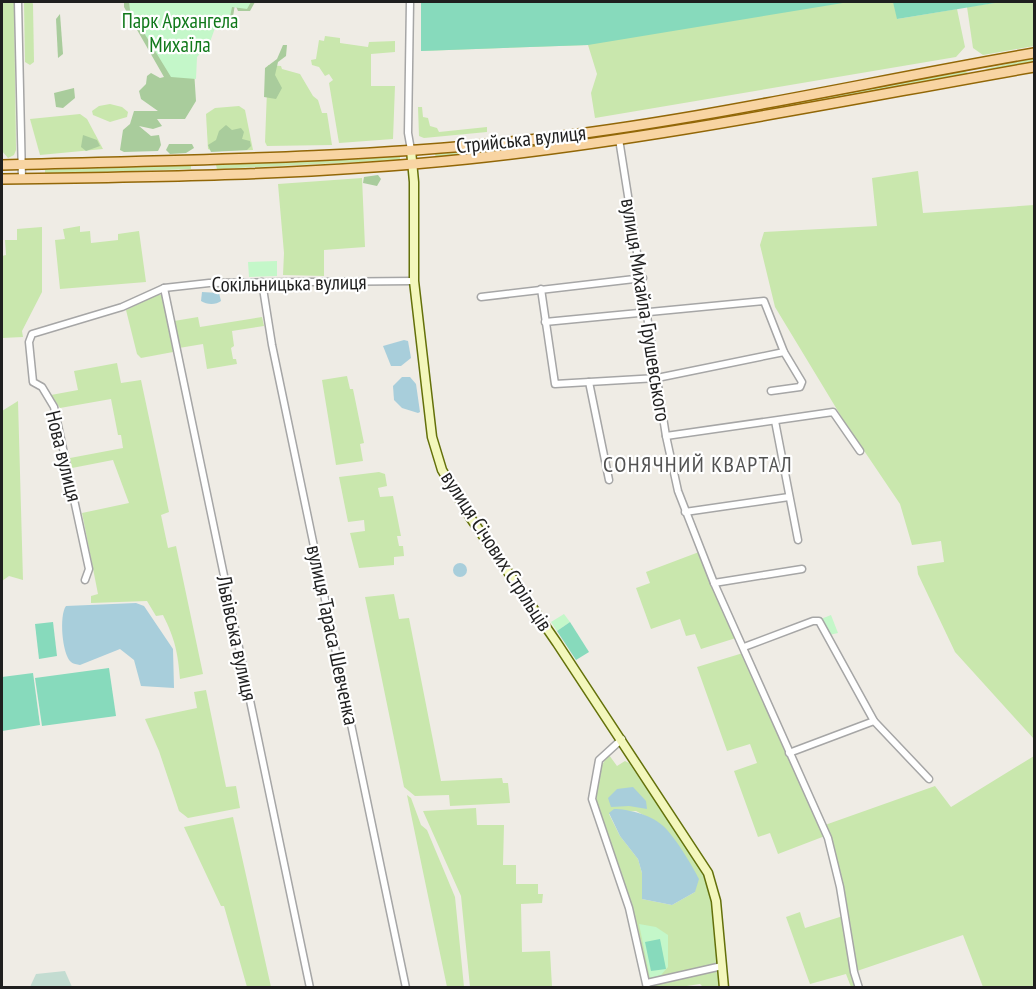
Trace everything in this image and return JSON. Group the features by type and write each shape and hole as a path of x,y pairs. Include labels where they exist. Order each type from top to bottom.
{"main road":[{"name":"Стрийська вулиця","path":"2,165 201,161 411,150 613,129 1035,53"},
{"name":"Стрийська вулиця","path":"2,179 261,174 412,164 619,139 1035,67"},
{"path":"201,161 202,175"},
{"path":"37,164 35,172 38,178"}],"street":[{"path":"18,2 22,179"},
{"path":"410,2 408,134 411,150"},
{"name":"вулиця Михайла Грушевського","path":"619,139 643,278 666,436 685,512 714,583 828,838 840,887 854,972 859,987"},
{"name":"вулиця Січових Стрільців","path":"411,150 414,281 432,436 442,470 471,518 622,739 708,873 716,901 724,987"},
{"path":"481,297 643,278"},
{"name":"Сокільницька вулиця","path":"164,288 208,283 414,281"},
{"name":"вулиця Тараса Шевченка","path":"262,282 272,345 406,987"},
{"name":"Нова вулиця","path":"85,580 89,569 79,512 54,407 42,387 33,382 29,339 36,332 122,307 164,288"},
{"name":"Львівська вулиця","path":"164,288 310,987"},
{"path":"541,289 555,384 657,378 784,352"},
{"path":"545,322 764,301 784,352 802,385 771,391"},
{"path":"589,382 609,480"},
{"path":"666,436 833,412 860,451"},
{"path":"775,421 798,540"},
{"path":"685,512 789,497"},
{"path":"714,583 802,569"},
{"path":"744,647 813,621 819,621 874,721 929,779"},
{"path":"789,753 874,721"},
{"path":"622,739 599,760 592,799 626,898 647,985 722,966"}],"green space":[{"path":"2,2 14,2 16,150 14,155 8,158 2,151"},
{"path":"24,2 33,4 34,62 30,65 25,62"},
{"path":"124,2 255,2 250,11 238,11 235,4 232,23 226,25 217,22 193,55 196,101 185,119 157,119 162,126 153,129 139,126 151,136 159,135 161,145 158,151 124,152 120,150 123,130 130,124 134,111 158,111 141,99 139,91 146,84 147,76 151,73 160,78 164,77 124,7"},
{"name":"Парк Архангела Михаїла","path":"129,2 251,2 247,9 232,7 229,22 215,28 210,42 197,57 196,79 171,77 130,10"},
{"path":"421,2 849,2 588,45 421,51"},
{"path":"422,2 908,2 897,19 957,9 965,47 956,57 595,118 591,93 597,74 588,45 421,51"},
{"path":"893,2 1001,2 897,19"},
{"path":"1001,2 1034,2 1034,46 983,55 973,48 967,7"},
{"path":"60,14 63,54 58,58 56,19"},
{"path":"325,36 340,38 340,43 368,47 369,42 395,41 395,52 371,54 371,86 395,86 393,139 339,143 329,83 333,80 329,74 325,76 319,67 312,65 311,60 316,59 319,40 324,41"},
{"path":"283,45 287,45 286,56 278,62 275,75 282,88 276,99 264,97 265,68 277,59"},
{"path":"1034,58 1034,62 992,70 985,69"},
{"path":"268,65 281,66 282,69 300,74 313,96 318,100 322,113 327,113 332,145 267,146 265,142"},
{"path":"965,71 968,73 966,76 617,136 436,158 435,154 617,132"},
{"path":"74,88 75,98 63,108 56,107 54,93"},
{"path":"110,104 122,107 128,112 127,117 110,122 93,115 92,111 99,106"},
{"path":"239,106 245,110 253,150 213,151 208,149 206,114 215,108"},
{"path":"418,107 422,107 423,117 428,118 430,126 437,128 439,132 487,127 487,132 424,138 419,136"},
{"path":"80,114 87,119 103,149 40,155 30,119"},
{"path":"226,125 232,130 241,128 244,132 242,139 250,141 251,146 247,150 211,152 208,145 216,140 219,131"},
{"path":"83,135 97,140 100,146 86,151 81,147"},
{"path":"169,144 192,144 194,148 186,153 170,154 166,150"},
{"path":"400,156 400,160 217,169 216,165"},
{"path":"191,165 191,169 45,174 45,169"},
{"path":"918,171 923,213 1034,205 1034,739 955,652 918,574 917,566 944,562 941,541 912,545 900,504 844,421 775,307 760,245 764,232 877,226 872,178"},
{"path":"378,175 381,179 377,186 363,183 364,177"},
{"path":"362,178 365,247 324,250 324,276 283,275 284,253 278,184"},
{"path":"80,226 80,232 90,231 91,243 118,240 118,234 139,231 146,282 60,289 55,240 65,239 63,229"},
{"path":"42,227 42,292 22,331 23,337 2,338 2,256 6,255 5,240 17,240 17,229"},
{"path":"277,261 277,276 249,277 248,262"},
{"path":"157,295 162,295 173,352 141,358 137,354 126,310"},
{"path":"198,317 200,327 262,317 264,326 232,331 234,346 231,348 233,359 236,359 237,364 207,369 203,344 179,348 174,321"},
{"path":"117,363 121,383 141,380 169,512 161,515 168,548 176,546 203,674 180,679 177,654 170,631 163,615 156,616 147,601 91,603 91,596 98,594 82,513 129,503 113,460 72,468 70,458 123,448 121,435 118,435 111,399 60,408 51,395 78,390 74,371"},
{"path":"347,376 350,389 353,389 364,443 360,444 363,461 336,465 322,380"},
{"path":"18,401 23,580 9,576 2,581 2,411"},
{"path":"379,472 385,474 387,486 378,488 380,497 393,496 401,536 397,536 399,546 403,546 404,556 394,557 394,565 359,568 350,533 365,531 364,520 348,522 339,477"},
{"path":"699,552 736,638 701,649 695,634 686,636 680,619 651,629 636,588 650,583 646,572"},
{"path":"394,594 399,619 409,618 441,781 502,778 503,783 508,783 510,803 450,806 449,795 415,796 404,787 365,597"},
{"path":"564,614 570,622 557,631 551,622"},
{"path":"831,615 838,633 829,635 821,619"},
{"path":"53,622 57,656 39,659 35,624"},
{"path":"570,622 589,652 576,660 557,631"},
{"path":"743,653 825,836 778,854 770,833 758,837 734,771 757,763 750,744 727,751 697,667"},
{"path":"109,668 116,716 42,726 35,678"},
{"path":"33,673 40,725 2,731 2,677"},
{"path":"206,690 226,787 236,786 240,808 188,818 179,811 159,751 145,719 197,708 194,692"},
{"path":"609,755 617,766 625,761 629,763 704,873 712,902 721,987 703,987 700,984 680,987 649,987 632,908 597,809 597,780 604,761","holes":["636,811 651,819 695,892 672,905 642,899 642,873 638,859 620,836 609,814"]},
{"path":"1034,756 1034,987 983,987 963,935 857,971 842,878 825,825 935,786 951,807"},
{"path":"407,795 411,798 421,825 427,830 455,897 464,987 447,987"},
{"path":"476,808 477,825 504,825 503,865 516,865 516,884 538,884 538,894 543,894 542,903 521,904 522,952 550,951 552,987 470,987 461,896 423,811"},
{"path":"233,817 271,987 247,987 224,906 221,906 184,827"},
{"path":"800,912 805,928 843,916 857,987 851,987 846,974 810,984 786,917"},
{"path":"639,924 656,927 668,935 668,967 661,975 650,978"},
{"path":"660,939 666,969 651,971 645,942"},
{"path":"65,971 72,987 30,987 36,974"}],"water":[{"path":"202,292 219,293 221,301 214,304 203,302 201,301"},
{"path":"408,341 411,358 401,366 391,366 383,346"},
{"path":"402,377 410,377 416,384 420,412 418,413 402,408 394,400 393,386"},
{"path":"457,563 463,563 467,570 463,577 457,577 453,573 453,567"},
{"path":"136,603 144,606 173,649 174,688 141,686 134,660 120,649 80,665 72,663 68,658 62,626 66,606"},
{"path":"633,787 646,801 647,809 629,806 611,807 608,798 617,789"},
{"path":"614,809 632,811 646,816 657,821 667,830 699,879 695,892 672,905 642,899 642,873 638,859 620,836 609,813"}],"district":[{"name":"СОНЯЧНИЙ КВАРТАЛ","path":"698,464"}]}
